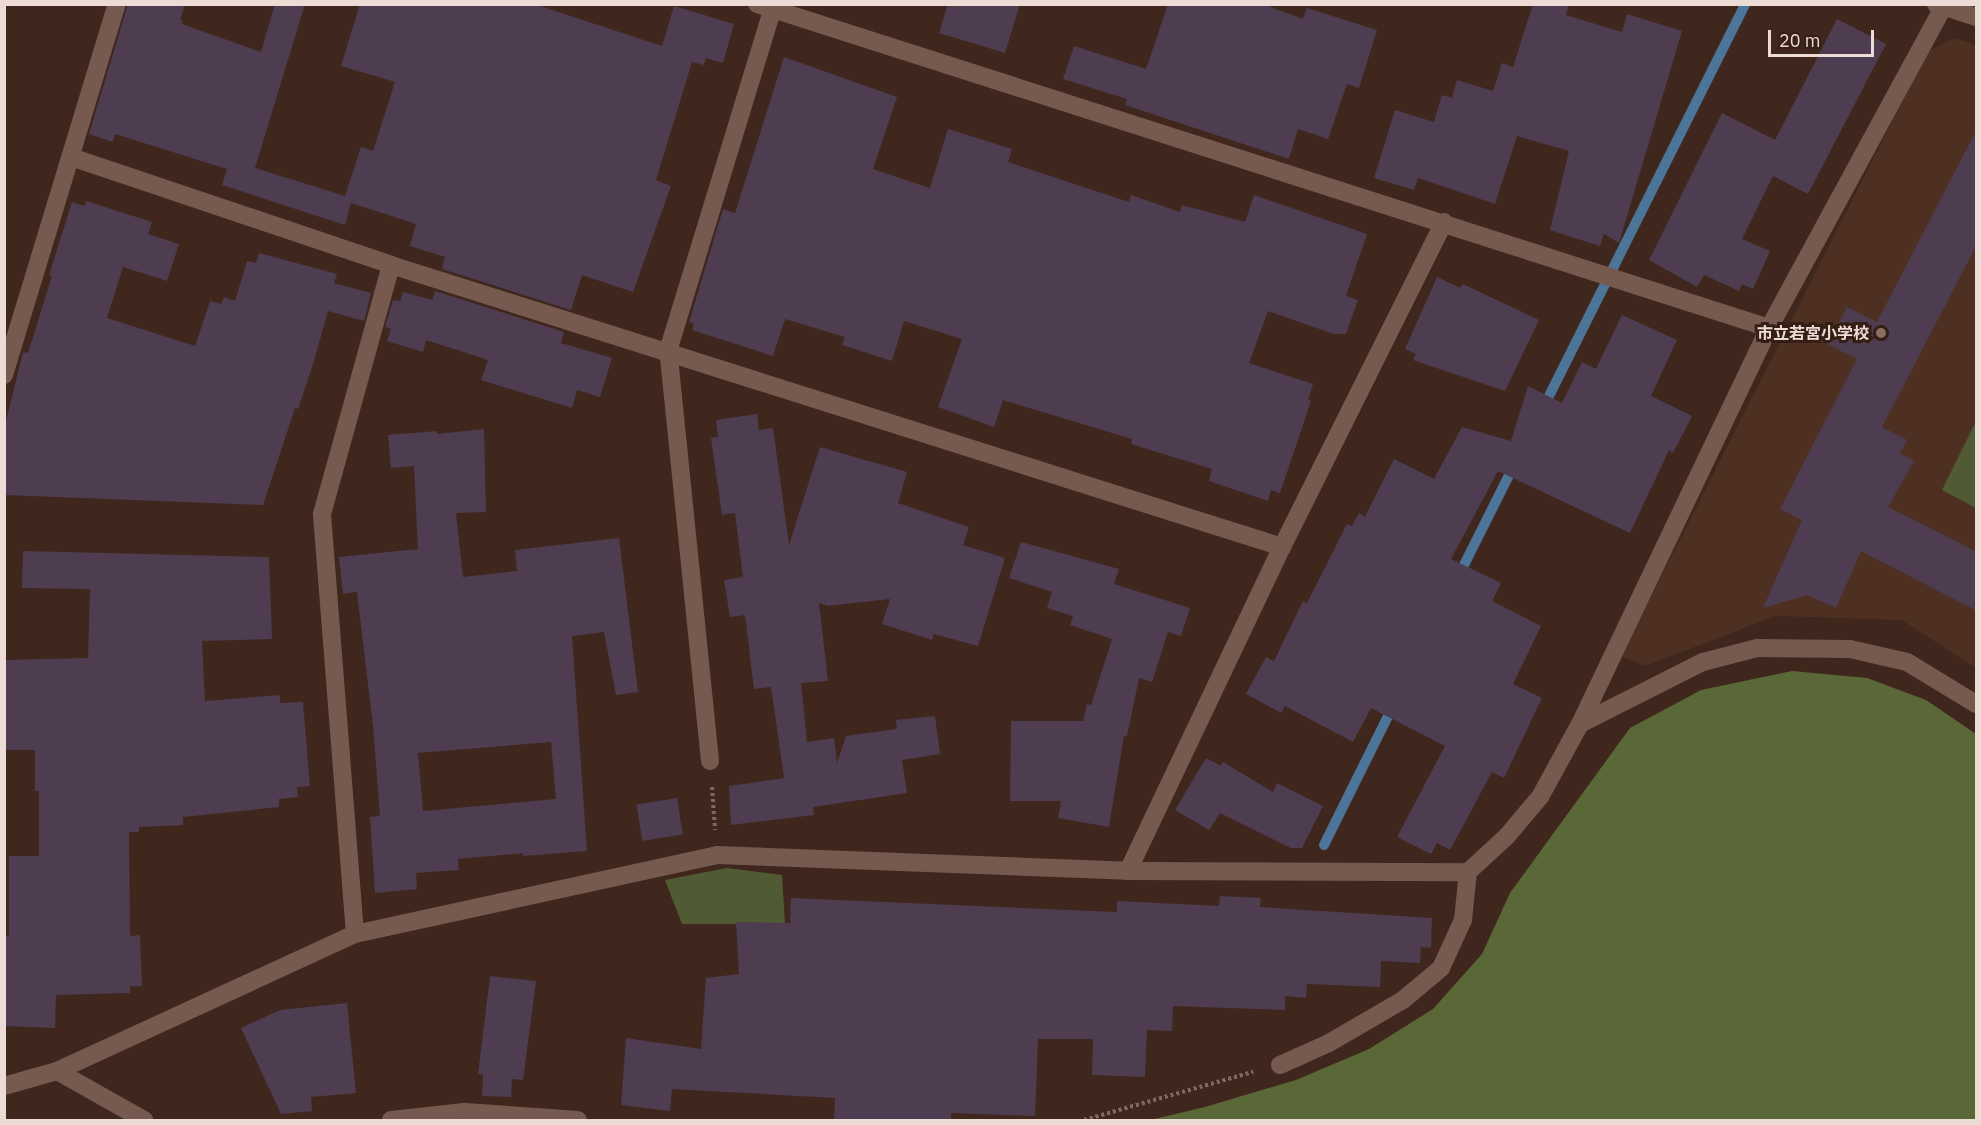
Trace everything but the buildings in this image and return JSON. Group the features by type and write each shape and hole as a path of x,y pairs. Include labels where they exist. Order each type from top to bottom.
{"street":[{"path":"4,375 117,4"},
{"path":"710,760 668,351 768,6 1769,328"},
{"path":"1280,1065 1329,1043 1403,1000 1441,968 1463,920 1468,872 1507,836 1540,796 1580,724 1769,328 1940,6 1977,17"},
{"path":"71,157 391,265 1282,547"},
{"path":"1128,871 1282,547 1444,222"},
{"path":"355,934 322,514 391,265"},
{"path":"1580,724 1703,662 1757,648 1850,649 1907,662 1977,704"},
{"path":"4,1086 57,1071 355,934 717,855 1128,871 1468,872"},
{"path":"57,1071 144,1120"},
{"path":"391,1120 465,1112 578,1120"}],"path":[{"path":"710,760 717,855"},
{"path":"1083,1120 1280,1065"}],"shaded area":[{"name":"市立若宮小学校","path":"1954,38 1976,45 1976,668 1902,620 1775,616 1645,666 1621,656 1928,51"}],"green space":[{"path":"1976,421 1976,508 1942,490"},
{"path":"1792,671 1867,678 1926,700 1976,734 1976,1120 1150,1120 1205,1107 1296,1080 1369,1049 1433,1009 1482,954 1510,893 1630,728 1701,690"},
{"path":"727,868 782,875 785,924 682,924 665,880"}],"waterway":[{"path":"1543,408 1745,4"},
{"path":"1458,577 1514,465"},
{"path":"1324,845 1393,706"}],"place":[{"name":"市立若宮小学校","path":"1881,333"}]}
